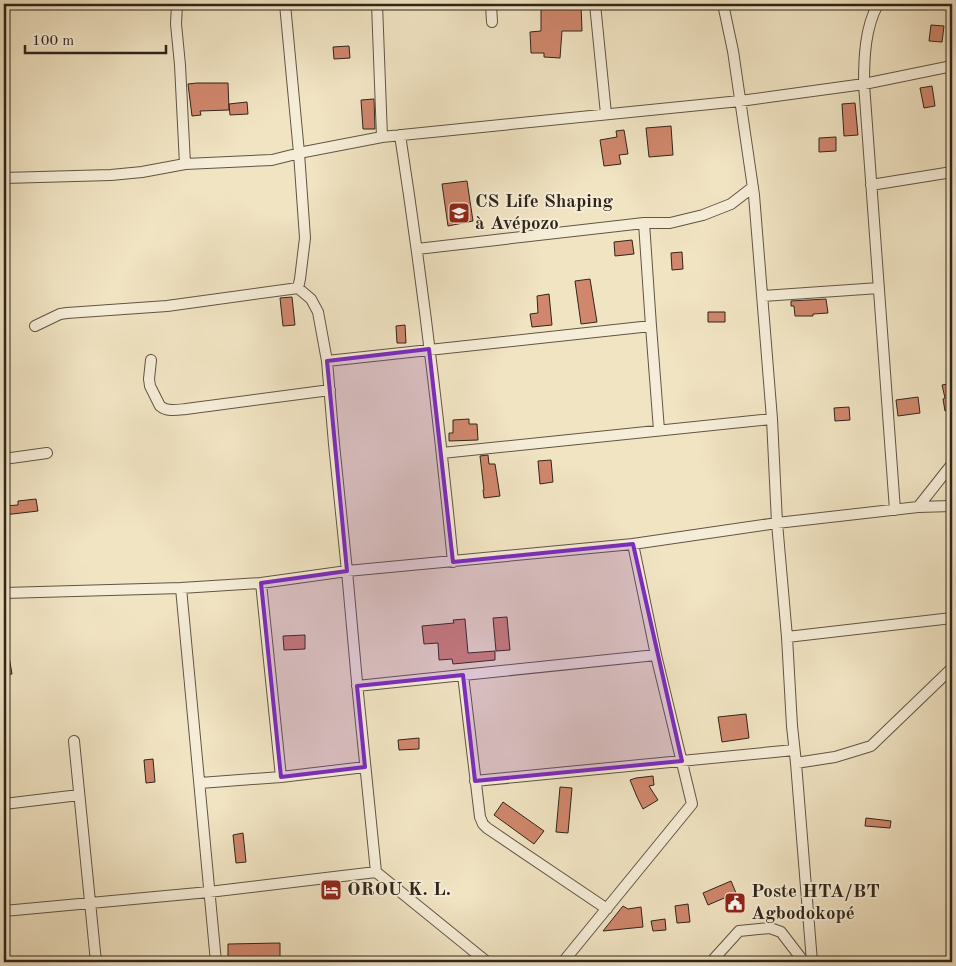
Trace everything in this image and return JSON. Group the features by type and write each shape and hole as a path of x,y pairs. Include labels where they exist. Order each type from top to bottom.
{"street":[{"path":"177,4 176,24 185,164"},
{"path":"285,4 305,238 298,288"},
{"path":"377,4 382,137"},
{"path":"491,4 492,22"},
{"path":"595,4 606,114"},
{"path":"722,4 732,51 753,187 772,419 777,523 787,636 794,750 812,962"},
{"path":"878,4 867,40 864,58 864,84 895,510"},
{"path":"4,178 112,175 142,172 185,164 272,160 382,137 740,101 864,84 952,66"},
{"path":"400,135 417,248 453,562"},
{"path":"872,185 952,172"},
{"path":"417,248 644,223 670,223 703,216 731,204 753,187"},
{"path":"644,223 659,430"},
{"path":"35,326 60,314 167,306 298,288"},
{"path":"298,288 311,300 318,312 327,361 376,872 487,962"},
{"path":"763,296 879,288"},
{"path":"327,361 651,326"},
{"path":"151,360 150,386 160,406 168,410 330,390"},
{"path":"442,453 772,419"},
{"path":"4,460 48,453"},
{"path":"918,508 952,464"},
{"path":"4,593 181,588 261,583 348,572 633,544 777,523 895,510 952,506"},
{"path":"564,962 692,804 656,655 633,544"},
{"path":"261,583 281,777"},
{"path":"181,588 216,962"},
{"path":"787,636 952,618"},
{"path":"357,686 656,655"},
{"path":"796,762 835,757 871,746 952,668"},
{"path":"463,675 475,781 480,817 483,824 607,909"},
{"path":"74,741 96,962"},
{"path":"475,781 794,750"},
{"path":"200,783 281,777 365,767"},
{"path":"4,804 79,796"},
{"path":"4,911 210,892 376,872"},
{"path":"711,962 739,932 770,928 781,932 804,962"}],"highlighted area":[{"path":"429,349 453,562 633,544 682,761 475,781 463,675 357,686 365,767 281,777 261,583 347,571 327,361"}],"building":[{"path":"581,4 582,31 562,31 560,58 544,57 544,53 531,53 530,32 541,31 541,5"},
{"path":"931,25 944,26 942,42 929,41"},
{"path":"349,46 350,58 334,59 333,47"},
{"path":"228,83 229,110 200,111 201,115 192,116 188,84"},
{"path":"932,86 935,106 924,108 920,88"},
{"path":"374,99 375,129 363,129 361,100"},
{"path":"247,102 248,114 230,115 229,104"},
{"path":"855,103 858,135 844,136 842,104"},
{"path":"671,126 673,155 649,157 646,128"},
{"path":"624,130 628,154 619,155 621,164 604,166 600,140 617,137 616,131"},
{"path":"836,137 836,151 819,152 819,138"},
{"path":"467,181 473,221 448,226 442,184"},
{"path":"632,240 634,254 615,256 614,242"},
{"path":"682,252 683,269 672,270 671,253"},
{"path":"590,279 597,322 581,324 575,281"},
{"path":"549,294 552,325 532,327 530,314 538,313 537,296"},
{"path":"292,297 295,325 283,326 280,298"},
{"path":"826,299 828,313 813,314 813,316 795,316 794,306 791,306 791,301"},
{"path":"708,312 725,312 725,322 708,322"},
{"path":"405,325 406,343 397,343 396,326"},
{"path":"952,383 952,410 945,411 942,385"},
{"path":"918,397 920,413 898,416 896,400"},
{"path":"849,407 850,420 835,421 834,408"},
{"path":"469,419 469,424 477,424 478,440 449,441 449,433 453,433 453,420"},
{"path":"488,455 489,464 495,464 500,496 484,498 480,456"},
{"path":"551,460 553,482 540,484 538,461"},
{"path":"36,499 38,511 4,515 4,506 18,505 18,501"},
{"path":"507,617 510,650 496,651 493,618"},
{"path":"465,619 468,653 495,651 495,660 453,664 452,659 439,660 438,643 424,644 422,626 454,623 453,620"},
{"path":"305,635 305,649 284,650 283,636"},
{"path":"8,651 12,674 4,675 4,652"},
{"path":"746,714 749,738 722,742 718,717"},
{"path":"419,738 419,749 399,750 398,740"},
{"path":"153,759 155,782 146,783 144,760"},
{"path":"653,776 654,785 649,786 658,800 643,809 630,780"},
{"path":"560,787 572,788 568,833 556,832"},
{"path":"503,802 544,831 534,844 494,815"},
{"path":"866,818 891,821 890,828 865,826"},
{"path":"243,833 246,862 236,863 233,835"},
{"path":"731,881 736,893 708,905 703,893"},
{"path":"688,904 690,922 677,923 675,906"},
{"path":"623,906 628,909 641,907 643,927 603,931"},
{"path":"665,919 666,930 653,931 651,921"},
{"path":"280,943 280,962 228,962 228,944"}],"place":[{"name":"CS Life Shaping à Avépozo","path":"459,213"},
{"name":"OROU K. L.","path":"331,890"},
{"name":"Poste HTA/BT Agbodokopé","path":"735,903"}]}
